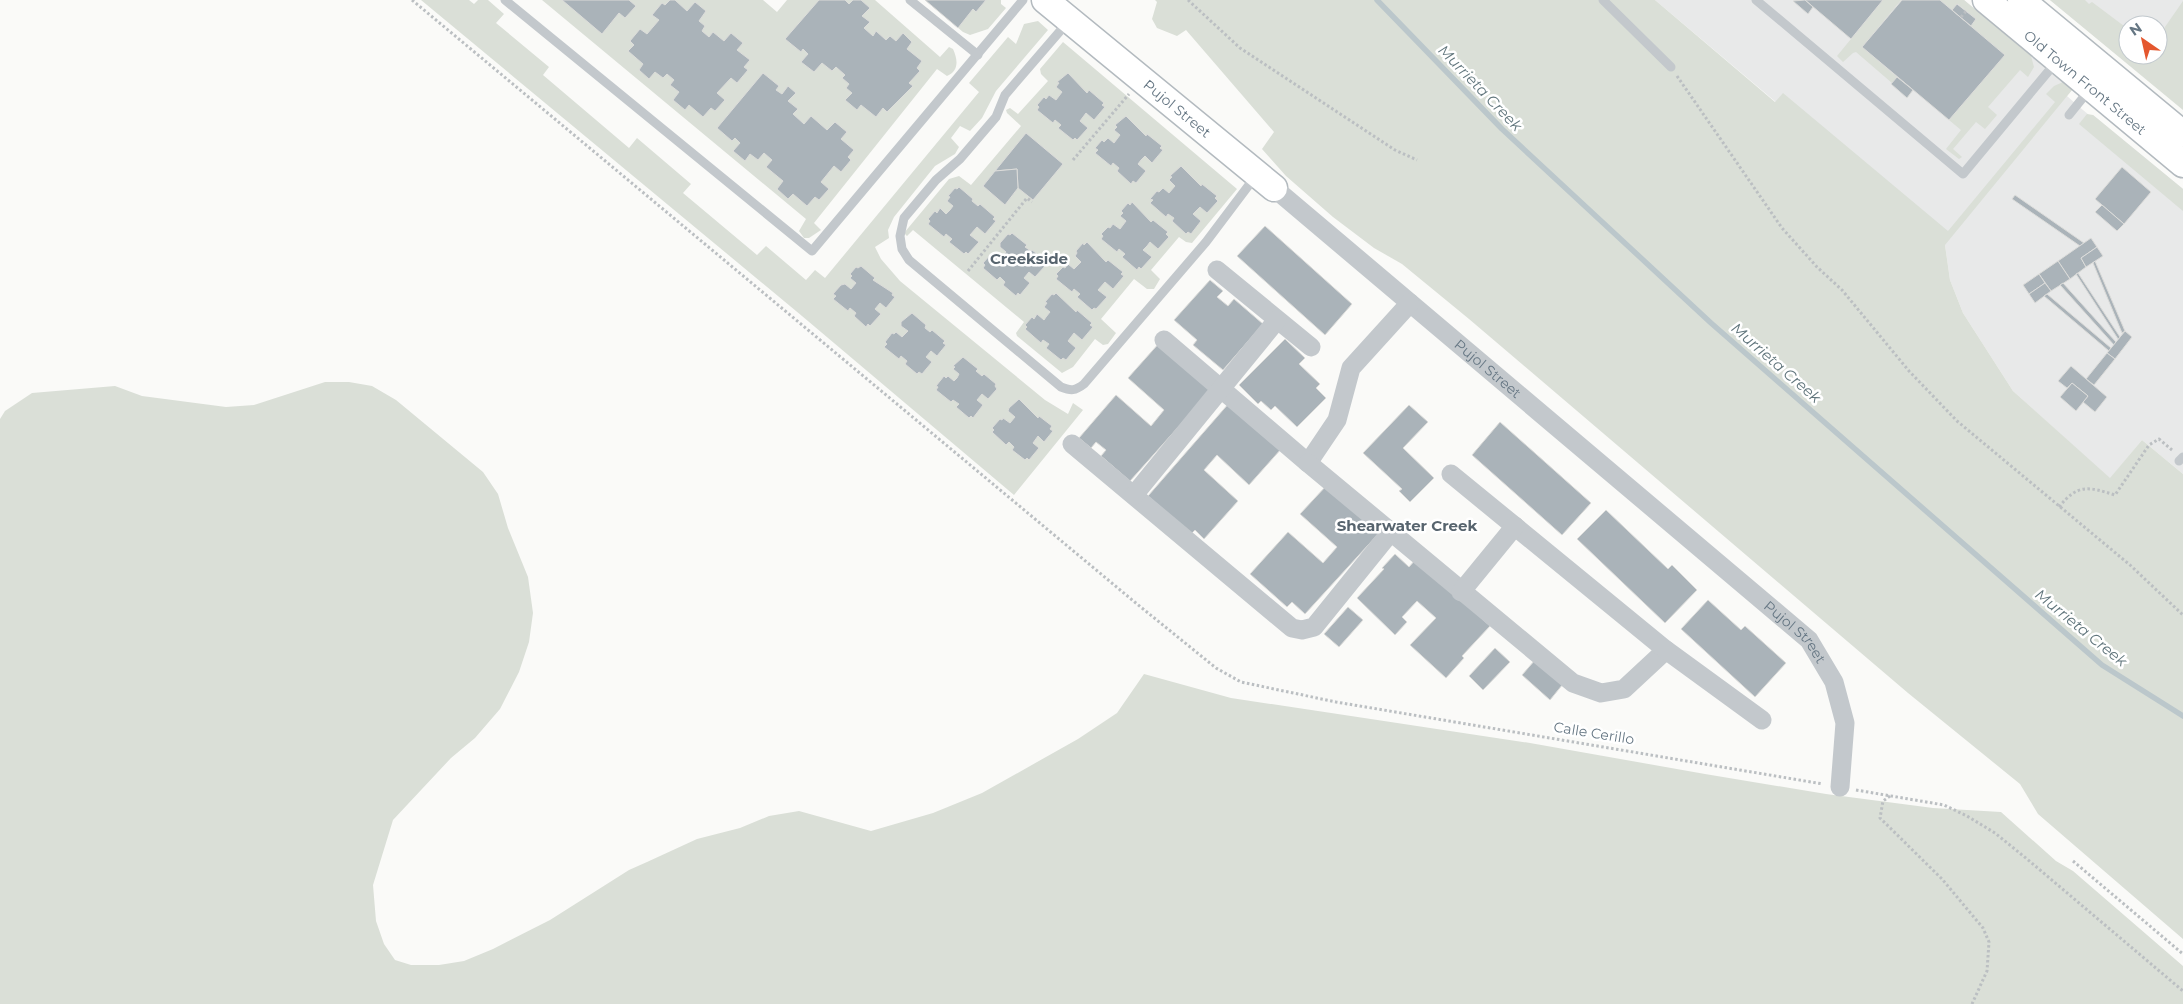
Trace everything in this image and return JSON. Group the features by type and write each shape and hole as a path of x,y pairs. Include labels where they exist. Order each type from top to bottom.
{"main road":[{"name":"Pujol Street","path":"1045,0 1265,181"},
{"name":"Old Town Front Street","path":"2021,0 2066,51 2092,87 2183,164"},
{"name":"Old Town Front Street","path":"1978,4 2066,51 2183,134"}],"street":[{"name":"Pujol Street","path":"1265,181 1809,640 1834,682 1845,723 1843,770 1840,788"},
{"path":"1217,270 1311,347"},
{"path":"1308,463 1337,420 1351,368 1410,303"},
{"path":"1134,496 1277,320"},
{"path":"1164,340 1390,533 1573,683 1601,693 1624,689 1666,650"},
{"path":"1072,444 1292,628 1302,630 1314,627 1390,533"},
{"path":"1452,474 1666,650 1762,720"},
{"path":"1461,592 1515,526"}],"lane":[{"path":"505,0 812,251 1023,0"},
{"path":"910,0 978,55"},
{"path":"1603,0 1671,68"},
{"path":"1756,0 1963,174 2066,51"},
{"path":"1070,19 1005,95 996,118 954,165 936,180 904,218 900,236 902,248 909,260 1054,381 1070,391 1077,390 1084,384 1206,242 1265,181"},
{"path":"2069,115 2092,87"}],"path":[{"name":"Calle Cerillo","path":"412,0 1137,604 1216,668 1241,682 1336,702 1944,805 1967,816 2001,838 2183,991"},
{"path":"1188,0 1240,48 1395,150 1417,160"},
{"path":"1961,17 1978,4"},
{"path":"1671,68 1782,228 1842,290 1909,371 1950,414 2058,507 2130,565 2183,615"},
{"path":"1072,160 1129,94"},
{"path":"968,271 1027,198 1032,202"},
{"path":"2058,507 2076,491 2085,488 2097,488 2115,495 2149,445 2159,439 2181,459"},
{"path":"1890,796 1883,801 1880,818 1942,879 1983,928 1989,942 1987,971 1972,1004"},
{"path":"2073,861 2183,954"}],"shaded area":[{"path":"421,0 469,0 474,4 478,0 488,0 504,14 496,23 549,67 543,75 629,148 637,138 691,184 683,193 757,255 766,246 806,280 815,270 825,278 979,92 969,83 1008,37 1016,44 1024,24 1038,21 1048,30 996,91 982,118 970,131 960,126 951,138 959,147 955,154 935,166 894,217 888,230 889,238 875,247 881,259 900,281 1045,400 1068,414 1073,403 1083,410 1014,495 802,316"},
{"path":"542,0 763,0 777,12 787,0 875,0 940,57 949,47 953,49 956,65 954,71 947,76 937,69 814,223 821,230 809,238 804,238 799,231 806,219"},
{"path":"925,0 1001,0 1001,4 1006,8 988,29 970,35 963,32"},
{"path":"1155,0 1655,0 1775,102 1783,93 1948,231 2055,102 2046,94 2054,86 2063,82 2072,90 1945,245 1950,280 1963,313 2013,391 2110,478 2142,440 2183,474 2183,939 2038,814 2020,784 1908,693 1469,319 1402,264 1374,248 1333,217 1286,176 1262,149 1274,132 1186,30 1177,36 1157,28 1152,19 1157,2"},
{"path":"1655,0 1964,0 2072,90 2067,96 2077,105 2089,115 2093,115 2183,189 2183,474 2142,440 2110,479 2013,391 1963,313 1950,280 1945,245"},
{"path":"1883,0 1901,0 1862,47 1897,77 1892,83 1856,52 1843,62 1837,56"},
{"path":"1940,0 1964,0 2031,56 2034,67 2028,77 2020,70 1988,107 1997,115 1985,129 1976,122 1953,149 1962,157 1959,159 1946,149 1961,130 1949,120 2004,55 1971,26 1976,19 1958,4 1952,10"},
{"path":"2050,0 2183,0 2183,25 2168,44 2168,15 2118,15 2118,56"},
{"path":"2050,0 2085,0 2089,4 2092,2 2118,22 2118,56"},
{"path":"2183,1 2183,110 2129,65 2168,65 2168,23"},
{"path":"1063,42 1237,189 1192,243 1186,242 1179,237 1151,270 1160,279 1154,289 1147,289 1134,279 1101,319 1116,333 1108,344 1103,345 1095,339 1073,367 1062,373 1017,336 1016,333 1024,322 913,230 907,236 904,233 949,179 959,176 971,185 1021,126 1006,110 1010,108 1018,114 1048,81 1041,74 1040,69"},
{"path":"2130,65 2152,65 2143,76"},
{"path":"2087,114 2093,115 2183,189 2183,211 2079,124"},
{"path":"325,382 349,382 372,386 396,400 483,472 498,494 508,528 528,577 533,613 529,642 519,672 500,709 475,738 451,758 393,820 373,885 376,921 384,944 395,960 411,965 439,965 464,961 493,949 550,920 629,870 697,839 740,828 769,816 799,811 871,831 933,813 982,793 1078,739 1117,713 1144,674 1231,698 1530,743 1826,794 1933,808 2001,812 2056,861 2073,871 2183,966 2183,1004 0,1004 0,419 5,411 32,393 115,386 142,396 226,407 254,405"}],"building":[{"path":"562,0 629,0 636,6 625,18 619,13 602,34"},
{"path":"670,0 675,0 687,11 695,2 706,11 699,21 705,26 702,31 709,37 713,32 724,41 731,33 743,43 737,50 750,60 744,67 748,70 737,83 731,78 717,93 725,100 715,111 711,108 703,117 689,105 685,110 673,100 679,92 670,85 674,80 667,74 663,78 655,72 649,79 639,70 643,64 628,51 634,45 630,41 640,29 647,34 659,20 652,15 662,3 665,5"},
{"path":"819,0 845,0 849,4 853,0 861,0 870,8 862,16 870,22 864,28 873,36 876,31 886,40 890,36 896,41 903,33 912,42 907,49 922,61 917,68 920,71 909,83 913,86 887,112 883,108 876,117 861,105 857,110 845,100 852,93 846,88 849,84 842,78 845,75 836,67 832,71 822,63 814,72 801,62 808,54 803,49 801,52 785,39"},
{"path":"925,0 986,0 976,12 973,9 958,28"},
{"path":"1805,0 1883,0 1851,39"},
{"path":"1805,0 1813,7 1808,14 1793,1"},
{"path":"1902,0 1940,0 2005,55 1949,120 1862,47"},
{"path":"1957,4 1976,19 1971,26 1952,10"},
{"path":"763,73 779,86 776,90 782,94 788,86 796,93 788,101 798,109 793,114 804,124 811,116 827,130 835,122 847,132 841,139 854,150 848,157 851,160 841,172 834,166 821,182 829,189 819,200 815,197 807,206 793,194 788,199 777,189 783,181 766,167 772,160 764,153 758,160 750,154 745,161 733,151 740,143 735,138 732,141 717,128"},
{"path":"1068,73 1087,93 1089,90 1104,103 1102,105 1105,107 1094,120 1086,113 1080,121 1088,128 1077,140 1075,138 1073,140 1058,128 1061,125 1055,120 1053,123 1037,110 1039,107 1037,105 1044,97 1046,99 1049,95 1056,100 1062,92 1056,87 1059,83 1057,82"},
{"path":"1897,77 1913,90 1907,98 1891,84"},
{"path":"1126,116 1146,136 1147,134 1162,146 1160,148 1163,150 1152,163 1145,156 1141,160 1138,164 1146,171 1136,183 1133,181 1131,184 1117,171 1119,168 1113,163 1111,166 1095,153 1098,150 1095,148 1102,140 1104,142 1108,138 1114,143 1120,135 1114,130 1117,127 1115,125"},
{"path":"1026,133 1063,164 1033,200 1018,188 1017,169 995,171"},
{"path":"1181,166 1201,186 1202,184 1217,196 1215,198 1218,201 1207,213 1200,207 1193,214 1201,221 1191,234 1188,232 1186,234 1172,221 1174,218 1168,214 1166,217 1150,203 1153,200 1150,199 1157,191 1159,192 1163,188 1169,193 1175,186 1169,180 1172,177 1170,176"},
{"path":"2122,167 2151,192 2124,224 2095,199"},
{"path":"1017,169 1018,188 1005,205 983,186 995,171"},
{"path":"959,187 978,206 980,204 995,217 993,219 996,221 985,234 977,227 970,235 979,242 968,254 966,252 964,254 949,242 952,239 946,234 944,237 928,224 930,221 928,219 935,211 937,213 940,208 946,214 950,210 953,206 947,201 950,197 948,196 955,188"},
{"path":"2015,195 2084,243 2080,246 2012,199"},
{"path":"1132,202 1151,222 1153,220 1168,232 1166,234 1169,237 1158,249 1150,242 1143,250 1152,257 1141,269 1139,267 1137,270 1122,257 1125,254 1119,249 1117,252 1101,239 1103,236 1101,234 1113,224 1120,229 1126,221 1120,216 1123,213 1121,211 1128,203 1130,205"},
{"path":"2102,205 2124,224 2117,231 2095,212"},
{"path":"1265,226 1352,304 1325,335 1237,256"},
{"path":"1012,233 1027,245 1025,247 1045,260 1043,262 1046,265 1035,277 1029,272 1024,278 1030,283 1020,295 1018,293 1016,296 1003,285 1005,282 1000,277 997,280 983,268 985,265 983,263 991,254 993,256 994,253 1001,259 1006,252 1000,247 1000,243 1008,234"},
{"path":"2091,238 2097,247 2081,258 2086,267 2070,279 2058,261"},
{"path":"1087,242 1106,262 1108,260 1123,272 1121,274 1124,276 1113,289 1105,282 1098,290 1107,297 1096,309 1092,310 1077,297 1080,294 1074,289 1072,292 1056,279 1058,276 1056,274 1063,267 1065,268 1068,264 1074,269 1081,262 1075,256 1076,251 1083,243 1084,245"},
{"path":"2097,247 2103,256 2086,267 2081,258"},
{"path":"2058,261 2070,279 2051,291 2039,274"},
{"path":"2095,261 2125,331 2122,333 2093,263"},
{"path":"861,266 875,278 873,280 893,293 892,295 895,297 886,308 880,303 875,309 881,314 870,326 868,324 866,327 854,316 856,313 850,308 848,311 833,299 836,296 833,294 841,285 845,284 851,289 856,283 850,278 852,276 850,274 856,267"},
{"path":"2078,273 2120,337 2118,339 2076,274"},
{"path":"2039,274 2045,283 2029,294 2023,285"},
{"path":"1210,280 1223,291 1217,297 1228,306 1234,299 1263,324 1223,370 1193,345 1197,340 1174,320"},
{"path":"2045,283 2051,291 2035,303 2029,294"},
{"path":"2063,283 2116,342 2114,345 2060,285"},
{"path":"1056,293 1076,312 1077,310 1092,323 1090,325 1093,327 1082,340 1074,333 1068,341 1076,348 1066,360 1063,358 1061,360 1046,348 1049,344 1043,340 1041,343 1025,329 1027,327 1025,325 1032,317 1034,319 1037,314 1044,320 1050,312 1044,307 1047,303 1045,302 1052,294"},
{"path":"2047,294 2111,348 2109,351 2044,296"},
{"path":"912,313 926,325 925,328 930,332 932,330 945,341 943,343 946,345 937,356 931,351 926,357 932,362 922,374 919,372 917,374 905,364 907,361 901,356 899,359 884,347 887,344 885,342 892,333 896,332 902,337 908,331 901,326 901,322"},
{"path":"2125,331 2132,337 2115,359 2107,353"},
{"path":"1285,339 1305,358 1299,364 1320,384 1316,388 1326,398 1297,427 1275,406 1271,410 1261,401 1258,404 1239,385"},
{"path":"1161,341 1214,387 1130,481 1101,456 1106,450 1096,442 1091,448 1079,438 1116,395 1151,426 1164,410 1128,378"},
{"path":"2107,353 2115,359 2094,385 2086,379"},
{"path":"963,357 978,369 976,371 982,376 984,374 996,384 997,389 988,399 982,394 977,400 983,405 973,418 971,416 969,418 956,407 959,404 953,400 951,402 936,390 938,387 936,386 944,376 946,378 948,376 954,381 957,378 959,374 953,369 955,367 953,366"},
{"path":"2071,366 2107,397 2095,412 2083,402 2088,396 2072,383 2067,388 2058,381"},
{"path":"2072,383 2088,396 2076,411 2060,397"},
{"path":"1019,399 1038,418 1039,416 1052,426 1050,429 1053,431 1044,442 1038,436 1033,443 1039,448 1029,460 1027,458 1025,460 1012,450 1014,447 1009,442 1006,445 992,432 994,430 992,428 1000,419 1002,420 1003,418 1010,423 1015,417 1008,411"},
{"path":"1230,402 1282,448 1249,485 1217,455 1204,470 1238,501 1204,539 1195,530 1191,534 1148,496"},
{"path":"1409,405 1428,422 1403,448 1434,478 1410,502 1399,491 1402,489 1363,453"},
{"path":"1500,422 1591,503 1562,535 1472,455"},
{"path":"1327,485 1380,532 1305,614 1292,602 1287,607 1250,574 1288,532 1323,563 1337,547 1300,514"},
{"path":"1606,510 1668,569 1672,565 1697,590 1665,623 1577,539"},
{"path":"1395,554 1409,567 1416,559 1490,626 1462,656 1464,658 1446,678 1410,645 1436,618 1417,601 1402,617 1407,622 1395,635 1357,598"},
{"path":"1708,600 1741,630 1745,626 1786,663 1755,697 1681,629"},
{"path":"1348,607 1363,620 1339,647 1324,634"},
{"path":"1495,648 1510,662 1483,690 1469,676"},
{"path":"1535,660 1563,684 1550,700 1522,675"}],"waterway":[{"name":"Murrieta Creek","path":"1377,0 1502,129 1711,323 2102,665 2183,716"}],"district":[{"name":"Creekside","path":"1029,259"},
{"name":"Shearwater Creek","path":"1407,526"}]}
